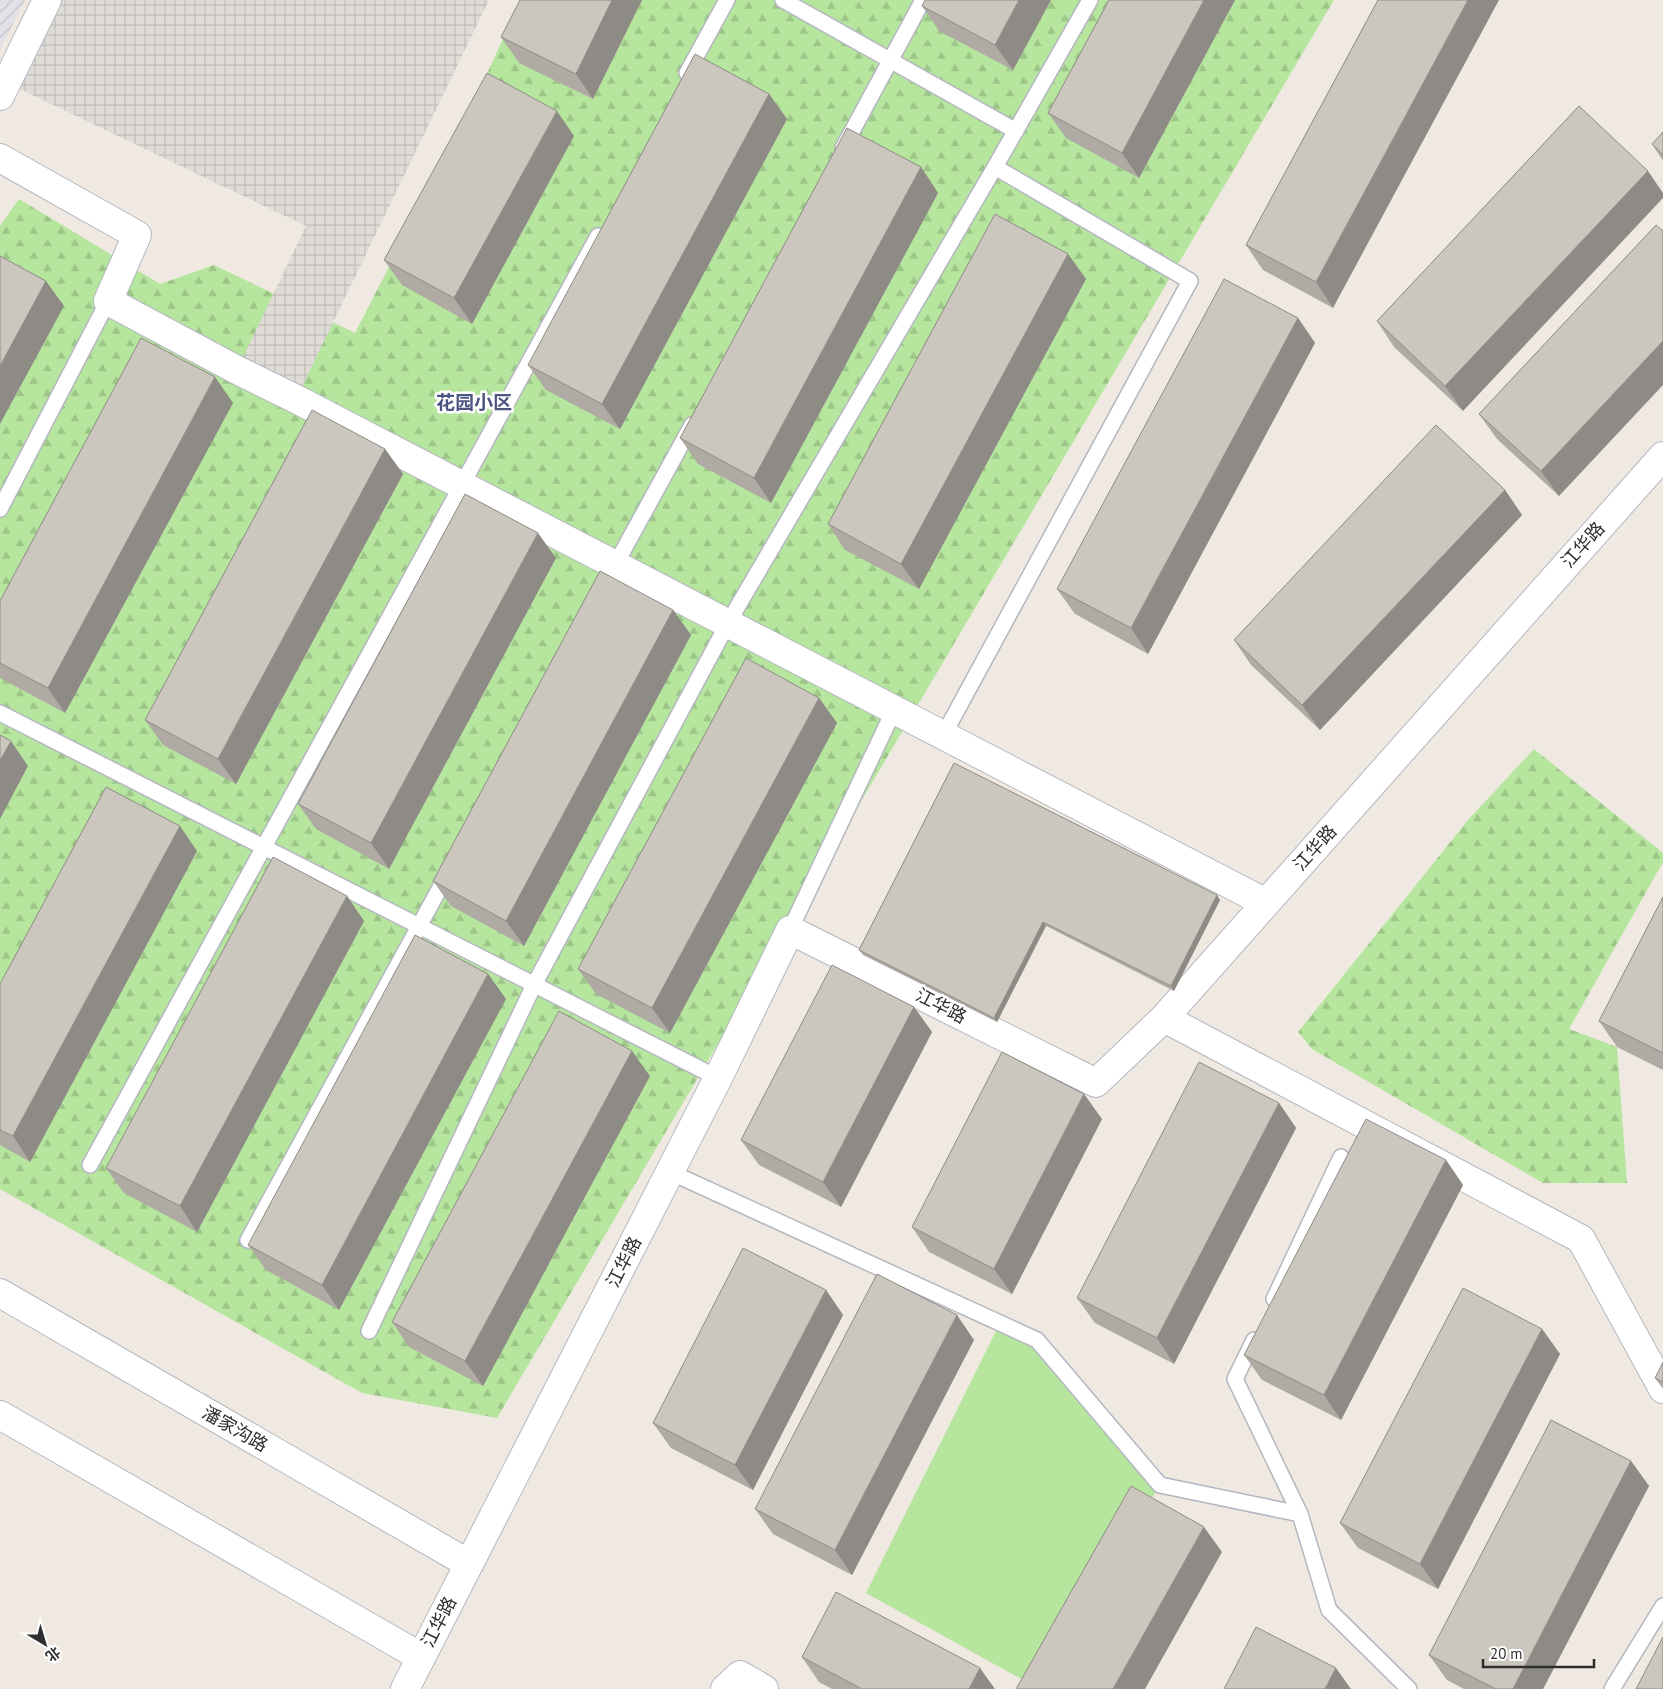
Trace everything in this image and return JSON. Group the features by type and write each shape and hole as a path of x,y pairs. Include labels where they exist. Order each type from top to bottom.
{"street":[{"path":"0,96 47,0"},
{"path":"0,158 137,236 108,301 237,370 462,485 611,574 728,623 1266,903"},
{"name":"江华路","path":"405,1689 718,1078 790,930 1096,1083 1164,1018 1663,456"},
{"path":"1164,1018 1581,1239 1663,1389"},
{"name":"潘家沟路","path":"0,1294 469,1564"},
{"path":"0,1415 422,1657"},
{"path":"725,1689 740,1675 764,1689"}],"lane":[{"path":"679,87 727,0"},
{"path":"783,0 1016,130"},
{"path":"834,165 924,0"},
{"path":"369,1331 534,985 728,623 995,167 1090,0"},
{"path":"943,736 1190,281 995,167"},
{"path":"90,1165 604,225"},
{"path":"0,509 108,301"},
{"path":"611,574 701,408"},
{"path":"790,930 894,710"},
{"path":"0,714 718,1078"},
{"path":"248,1240 457,857"},
{"path":"1269,1308 1341,1157"},
{"path":"670,1172 1037,1340 1160,1485 1300,1514"},
{"path":"1261,1326 1235,1379 1300,1514 1329,1610 1408,1689"},
{"path":"1612,1689 1663,1606"}],"shaded area":[{"path":"0,0 25,0 0,50"},
{"path":"47,0 489,0 296,399 237,370 306,226 7,83"}],"green space":[{"path":"521,0 1334,0 497,1418 362,1393 0,1189 0,226 19,199 160,284 214,265 355,333 472,106"},
{"path":"1534,749 1663,853 1663,862 1569,1029 1617,1047 1627,1183 1543,1183 1312,1049 1298,1032 1468,820"},
{"path":"1000,1323 1037,1340 1160,1485 1034,1686 866,1593"}],"building":[{"path":"520,0 612,0 576,74 501,37"},
{"path":"925,0 1019,0 995,45 922,6"},
{"path":"1109,0 1204,0 1122,153 1048,113"},
{"path":"1378,0 1468,0 1316,282 1246,245"},
{"path":"695,54 769,94 602,404 528,365"},
{"path":"487,73 557,111 454,298 384,260"},
{"path":"1579,106 1648,171 1445,386 1377,321"},
{"path":"847,128 921,167 754,478 680,438"},
{"path":"1663,132 1663,155 1652,144"},
{"path":"995,214 1068,254 901,564 828,524"},
{"path":"1656,225 1663,231 1663,341 1541,471 1479,414"},
{"path":"0,256 46,281 0,366"},
{"path":"1224,279 1298,318 1131,628 1057,589"},
{"path":"141,338 215,377 48,688 0,663 0,601"},
{"path":"312,410 385,449 218,759 145,720"},
{"path":"1436,425 1505,490 1302,705 1234,640"},
{"path":"465,494 538,533 371,843 298,804"},
{"path":"600,571 673,610 506,921 433,881"},
{"path":"746,658 819,698 652,1008 578,969"},
{"path":"0,735 11,741 0,761"},
{"path":"954,763 1217,895 1171,986 1043,922 994,1018 859,950"},
{"path":"106,787 180,826 13,1136 0,1130 0,984"},
{"path":"273,857 347,896 180,1206 106,1168"},
{"path":"1663,897 1663,1053 1599,1021"},
{"path":"415,935 488,974 322,1285 248,1245"},
{"path":"832,965 914,1007 823,1182 741,1140"},
{"path":"559,1011 632,1051 465,1361 392,1322"},
{"path":"1002,1052 1084,1094 994,1269 912,1227"},
{"path":"1199,1062 1279,1103 1157,1338 1077,1298"},
{"path":"1366,1119 1446,1160 1324,1395 1244,1355"},
{"path":"743,1248 826,1290 735,1465 653,1423"},
{"path":"877,1274 957,1315 835,1550 755,1509"},
{"path":"1463,1288 1542,1329 1420,1564 1340,1523"},
{"path":"1663,1362 1663,1382 1655,1378"},
{"path":"1551,1420 1631,1461 1513,1689 1496,1689 1429,1655"},
{"path":"1131,1486 1204,1527 1113,1689 1016,1689"},
{"path":"836,1592 980,1668 969,1689 862,1689 802,1657"},
{"path":"1256,1627 1336,1668 1325,1689 1224,1689"},
{"path":"1663,1637 1663,1689 1636,1689"}],"district":[{"name":"花园小区","path":"474,402"}]}
